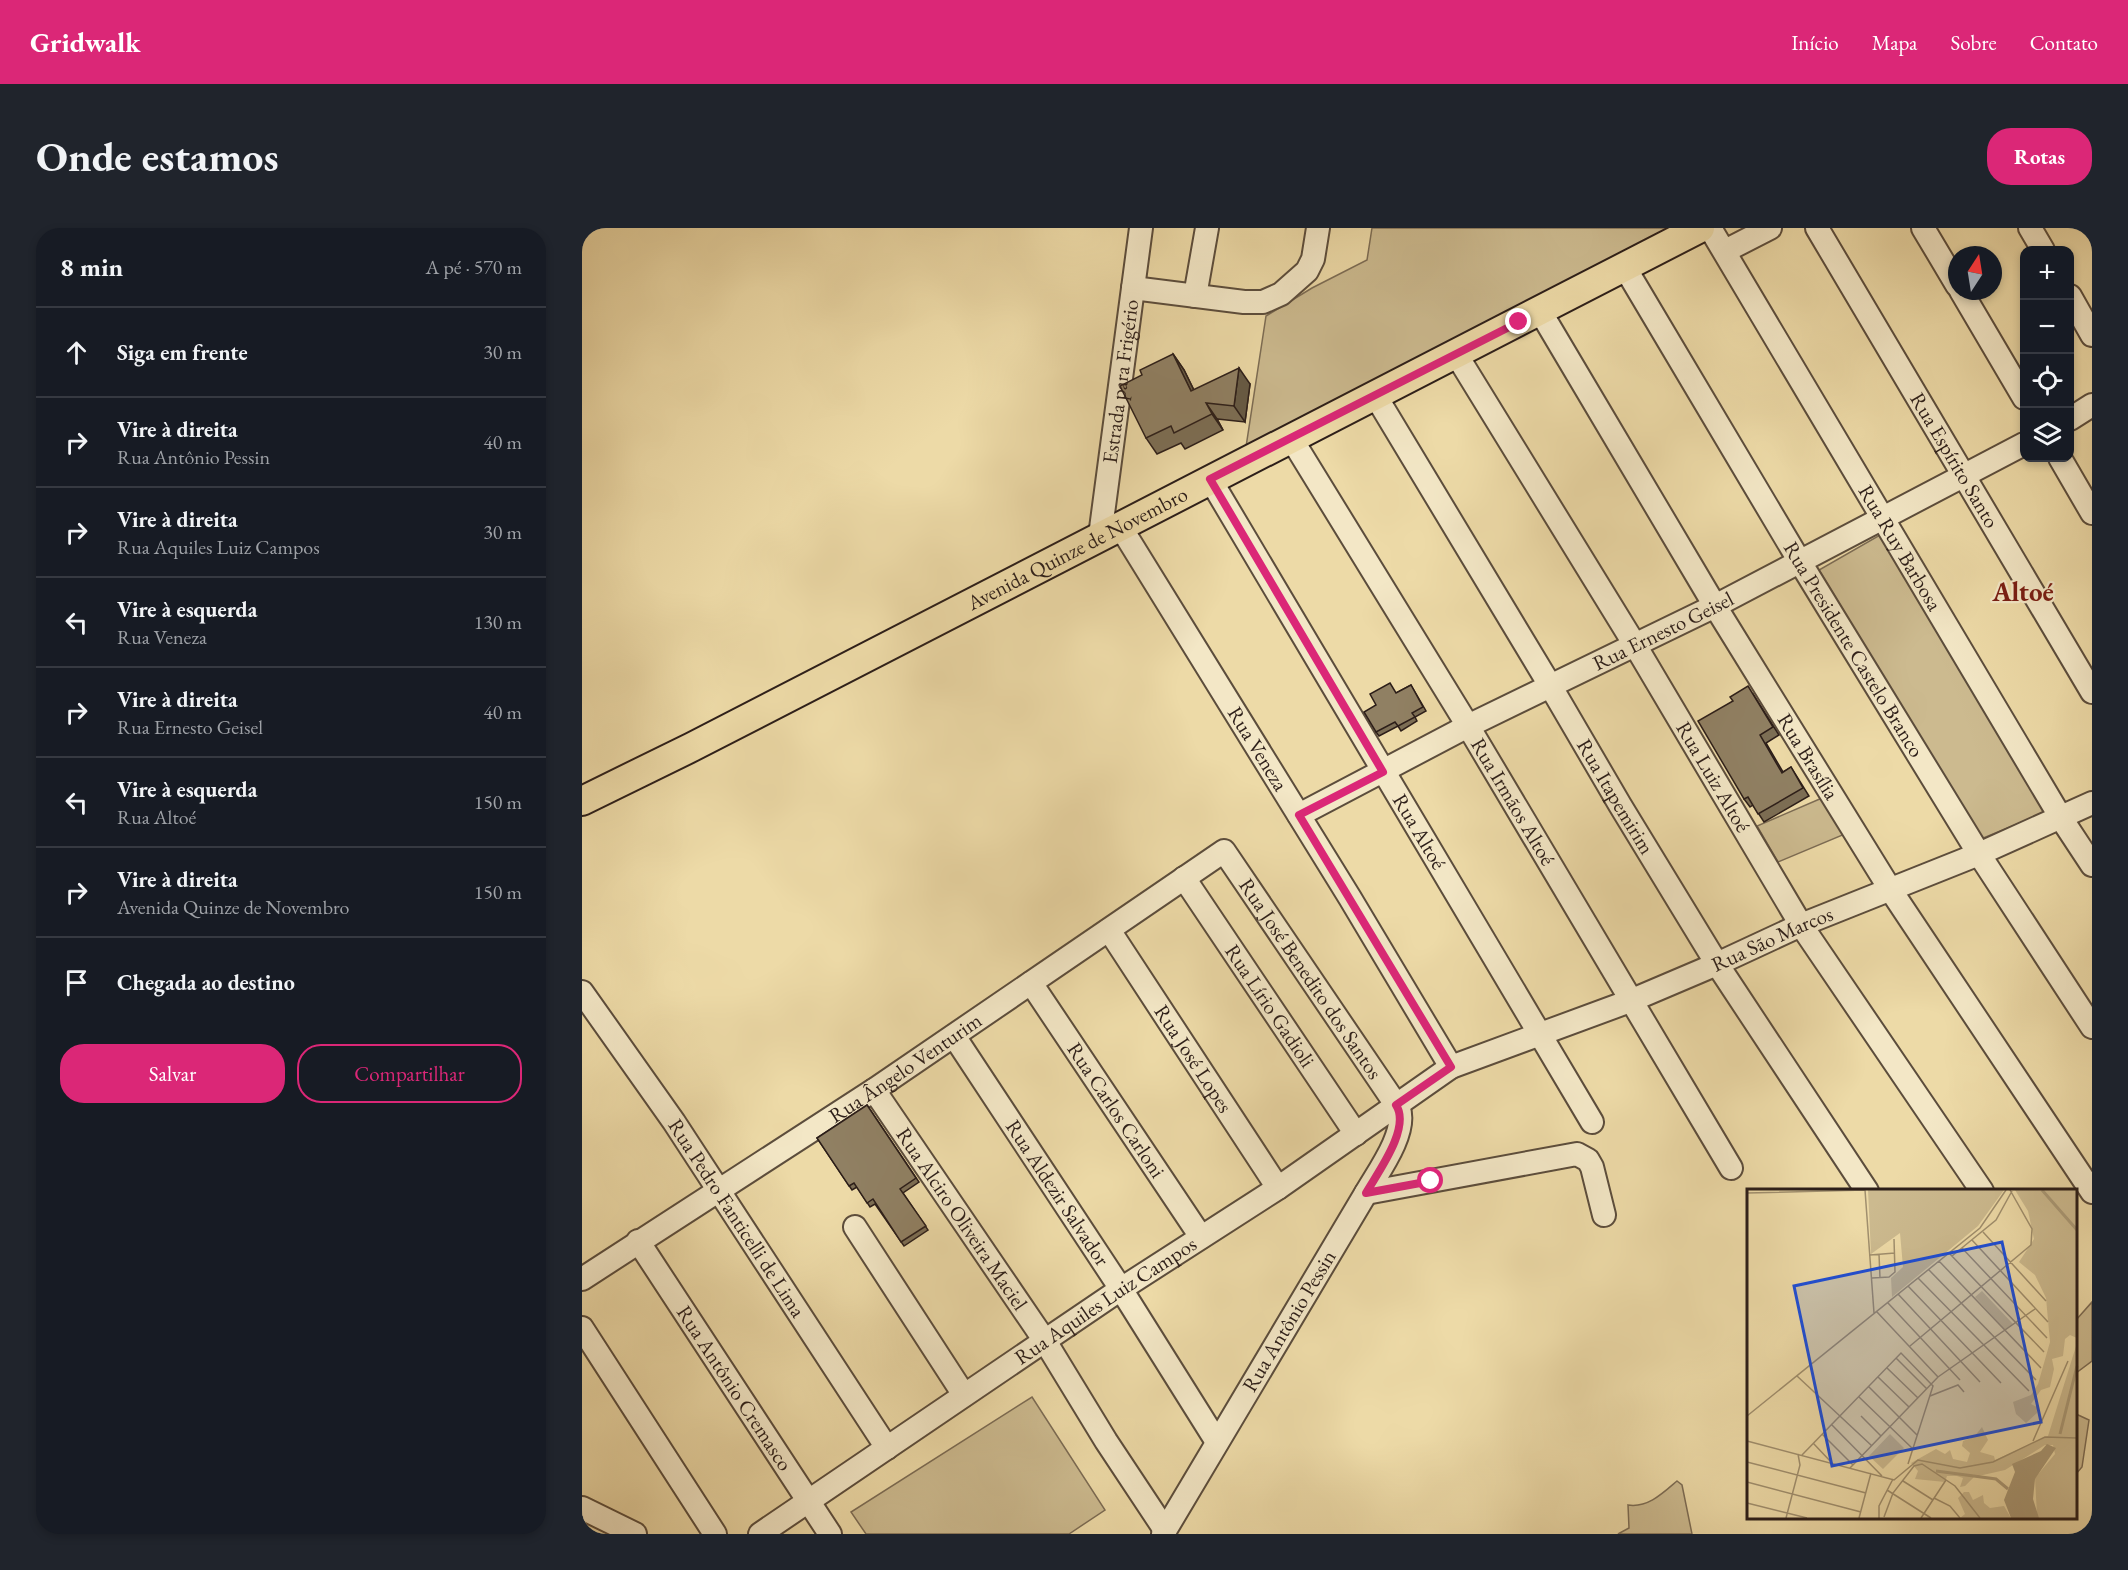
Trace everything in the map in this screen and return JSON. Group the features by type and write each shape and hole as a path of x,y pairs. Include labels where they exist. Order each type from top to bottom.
{"main road":[{"name":"Avenida Quinze de Novembro","path":"582,801 692,747 1700,228"}],"street":[{"name":"Estrada para Frigério","path":"1110,531 1133,288 1141,228"},
{"path":"1195,296 1207,228"},
{"path":"1133,288 1255,303 1263,302 1281,294 1302,278 1311,265 1318,228"},
{"name":"Rua Ruy Barbosa","path":"1710,228 2061,818 2092,866"},
{"path":"1725,251 1770,228"},
{"name":"Rua Espírito Santo","path":"1817,228 2092,692"},
{"path":"1923,228 1948,270"},
{"path":"2030,228 2041,246"},
{"name":"Rua Presidente Castelo Branco","path":"1624,266 1800,562 1979,854 2092,1027"},
{"path":"1966,300 2020,390"},
{"path":"2072,300 2092,335"},
{"name":"Rua Brasília","path":"1540,311 1715,606 1890,889 2092,1192"},
{"name":"Rua Luiz Altoé","path":"1456,354 1635,645 1801,925 1981,1189"},
{"name":"Rua Itapemirim","path":"1375,395 1717,964 1866,1189"},
{"path":"2074,416 2092,405"},
{"name":"Rua Irmãos Altoé","path":"1291,438 1468,726 1731,1168"},
{"name":"Rua Ernesto Geisel","path":"1299,815 1468,726 1715,606 2020,447"},
{"path":"2062,462 2092,513"},
{"name":"Rua Altoé","path":"1210,479 1592,1122"},
{"name":"Rua Veneza","path":"1110,531 1299,815 1451,1067"},
{"name":"Rua São Marcos","path":"1451,1067 1630,1001 1801,925 1979,854 2092,803"},
{"name":"Rua Ângelo Venturim","path":"582,1279 874,1090 1224,851"},
{"name":"Rua José Benedito dos Santos","path":"1224,851 1396,1105"},
{"name":"Rua Lírio Gadioli","path":"1184,878 1356,1134"},
{"name":"Rua José Lopes","path":"1108,930 1278,1188"},
{"name":"Rua Carlos Carloni","path":"1031,983 1201,1237"},
{"name":"Rua Pedro Fanticelli de Lima","path":"582,992 719,1189 887,1448"},
{"name":"Rua Aldezir Salvador","path":"954,1036 1121,1289 1217,1442"},
{"name":"Rua Aquiles Luiz Campos","path":"760,1534 1121,1289 1278,1188 1451,1067"},
{"name":"Rua Alciro Oliveira Maciel","path":"874,1090 1045,1341 1164,1532"},
{"name":"Rua Antônio Pessin","path":"1164,1532 1366,1193 1398,1134 1401,1117 1396,1105"},
{"path":"1366,1193 1577,1154 1588,1160 1592,1167 1604,1215"},
{"path":"855,1227 964,1395"},
{"name":"Rua Antônio Cremasco","path":"638,1241 830,1534"},
{"path":"582,1328 715,1534"},
{"path":"584,1507 635,1534"}],"shaded area":[{"path":"1372,228 1671,228 1246,447 1266,316 1312,288 1367,260"},
{"path":"1880,535 2049,811 1981,839 1819,570"},
{"path":"1822,798 1845,834 1778,862 1757,826"},
{"path":"2092,1302 2092,1361 2077,1372 2077,1319"},
{"path":"1032,1397 1105,1510 1069,1534 866,1534 851,1512"},
{"path":"2077,1414 2089,1420 2082,1467 2077,1473"},
{"path":"1677,1481 1682,1485 1692,1534 1618,1534 1629,1528 1628,1505 1649,1502"}],"building":[{"path":"1173,354 1191,391 1239,368 1234,406 1206,403 1212,414 1174,433 1171,426 1146,438 1120,386 1142,375 1140,370"},
{"path":"1390,683 1396,693 1411,685 1423,707 1412,713 1415,717 1398,726 1395,722 1376,732 1364,712 1376,705 1370,694"},
{"path":"1748,686 1773,727 1760,735 1782,773 1791,767 1803,788 1758,814 1748,797 1744,799 1698,721 1733,701 1730,697"},
{"path":"867,1105 916,1178 900,1189 926,1226 901,1242 873,1199 867,1203 854,1183 849,1186 817,1138"}],"district":[{"name":"Altoé","path":"2023,592"}],"route":[{"path":"1431,1181 1366,1193 1398,1134 1401,1117 1396,1105 1451,1067 1299,815 1383,772 1210,479 1519,322"}]}
